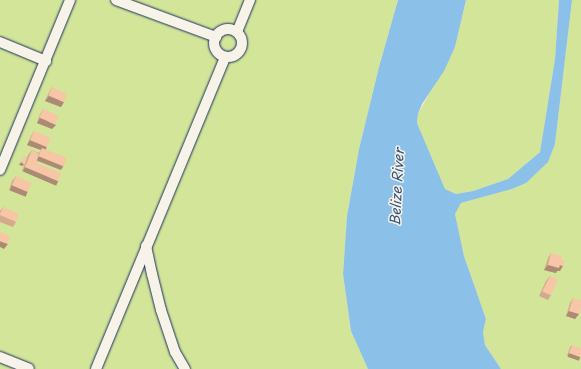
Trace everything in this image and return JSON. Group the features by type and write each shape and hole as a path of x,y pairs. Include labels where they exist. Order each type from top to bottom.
{"street":[{"path":"0,170 70,0"},
{"path":"116,0 216,37"},
{"path":"237,32 250,0"},
{"path":"225,30 237,32 242,41 241,50 234,56 221,56 215,48 216,37 225,30"},
{"path":"0,42 46,61"},
{"path":"96,369 225,57"},
{"path":"146,245 161,310 176,352 185,369"},
{"path":"0,357 28,369"}],"green space":[{"path":"0,0 398,0 379,67 359,149 347,216 343,274 351,331 368,369 0,369"},
{"path":"466,0 559,0 555,59 540,152 508,179 473,191 456,194 445,189 417,123 418,114 455,47"},
{"path":"572,0 581,0 581,369 501,369 485,345 483,332 486,319 464,256 455,214 461,203 512,189 526,183 555,144"}],"water":[{"name":"Belize River","path":"398,0 466,0 455,47 444,71 422,104 418,114 417,123 445,189 456,194 473,191 508,179 540,152 555,59 559,0 572,0 555,144 548,162 526,183 512,189 461,203 455,214 464,256 486,319 483,332 485,345 501,369 368,369 351,331 343,274 347,216 359,149 379,67"}],"building":[{"path":"52,87 68,94 64,102 48,95"},
{"path":"43,109 59,116 55,124 39,117"},
{"path":"34,131 51,138 47,147 30,140"},
{"path":"42,148 67,158 64,166 39,156"},
{"path":"32,150 39,154 36,163 61,173 58,181 25,167"},
{"path":"24,156 27,157 24,164 21,162"},
{"path":"16,176 32,183 27,192 12,185"},
{"path":"3,207 19,214 16,222 0,215"},
{"path":"0,232 10,236 8,244 0,241"},
{"path":"551,253 562,256 561,260 565,261 563,266 560,265 559,268 548,265"},
{"path":"550,276 558,280 550,295 542,291"},
{"path":"573,298 581,300 579,314 569,311"},
{"path":"572,345 581,348 580,357 569,353"}]}
